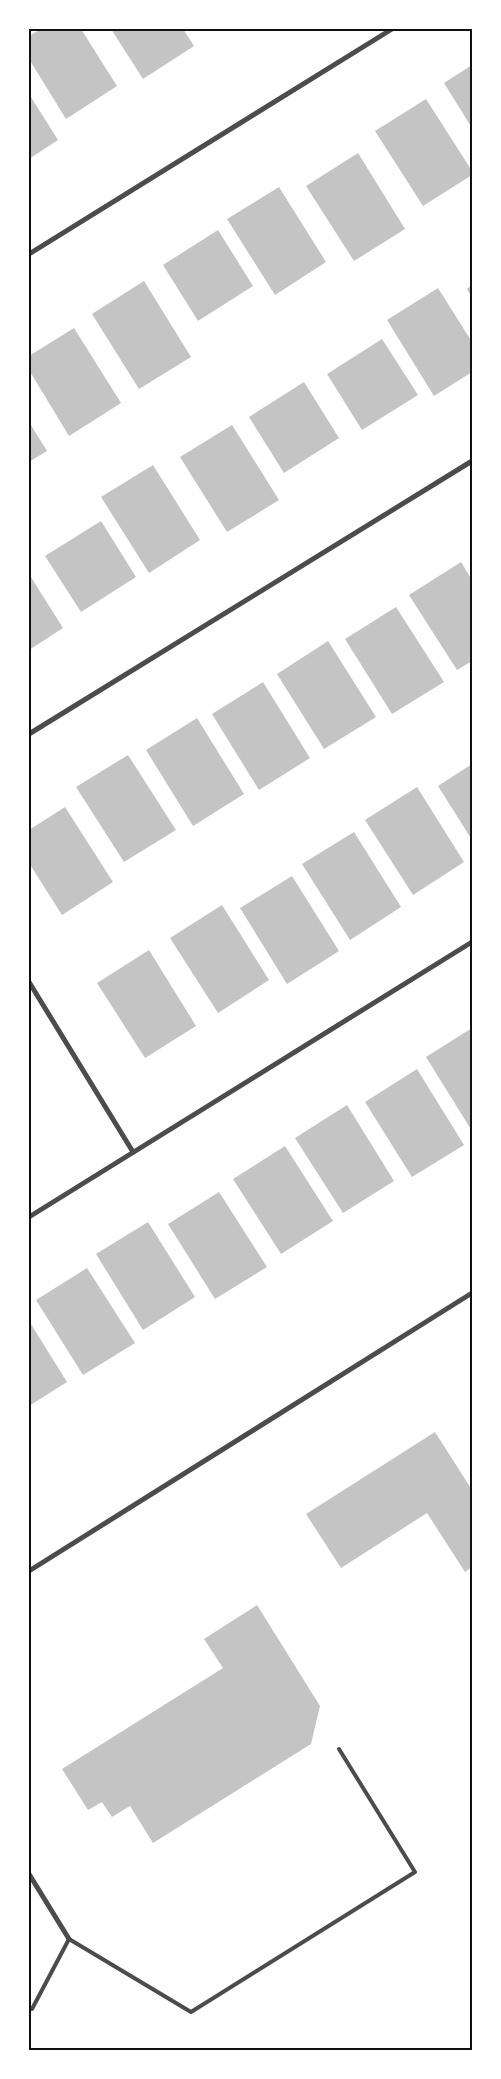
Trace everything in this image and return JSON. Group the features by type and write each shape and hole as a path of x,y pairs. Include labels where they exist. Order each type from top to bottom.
{"street":[{"path":"29,254 392,29"},
{"path":"29,734 472,461"},
{"path":"29,1217 472,942"},
{"path":"29,982 133,1152"},
{"path":"29,1572 472,1293"},
{"path":"29,1874 68,1939"}],"lane":[{"path":"32,2009 68,1939 190,2012 415,1872 338,1749"}],"building":[{"path":"41,29 81,29 117,86 66,119 29,59 29,36"},
{"path":"111,29 183,29 194,46 143,79"},
{"path":"472,65 472,128 444,83"},
{"path":"29,94 58,140 29,159"},
{"path":"426,99 472,171 472,175 423,206 375,131"},
{"path":"358,153 405,229 354,261 306,186"},
{"path":"279,187 326,262 275,295 227,219"},
{"path":"218,230 253,286 198,321 163,265"},
{"path":"144,281 191,357 139,389 92,314"},
{"path":"472,285 472,298 467,289"},
{"path":"438,288 472,342 472,372 434,396 387,320"},
{"path":"74,328 121,403 69,436 29,370 29,356"},
{"path":"382,339 418,395 362,430 327,374"},
{"path":"304,382 339,438 284,473 249,417"},
{"path":"29,422 47,451 29,462"},
{"path":"232,425 279,500 227,532 180,457"},
{"path":"153,465 200,540 149,573 101,497"},
{"path":"101,521 136,577 81,612 45,556"},
{"path":"461,562 472,580 472,661 457,670 409,595"},
{"path":"29,574 63,628 29,650"},
{"path":"396,607 444,682 392,714 345,639"},
{"path":"328,641 376,717 324,749 277,674"},
{"path":"263,682 310,758 259,790 212,714"},
{"path":"197,718 244,794 193,826 146,750"},
{"path":"128,755 176,830 124,862 76,787"},
{"path":"472,764 472,840 438,786"},
{"path":"417,787 464,862 413,895 365,820"},
{"path":"65,807 113,882 62,915 29,863 29,830"},
{"path":"354,832 401,907 350,940 302,864"},
{"path":"292,876 339,951 287,984 240,908"},
{"path":"222,905 269,980 218,1013 170,938"},
{"path":"149,950 196,1026 145,1058 97,983"},
{"path":"472,1028 472,1131 426,1057"},
{"path":"417,1069 464,1145 412,1177 365,1102"},
{"path":"347,1105 394,1181 343,1213 295,1138"},
{"path":"285,1146 333,1221 281,1254 233,1179"},
{"path":"219,1192 267,1267 215,1299 168,1224"},
{"path":"148,1222 195,1297 143,1330 96,1254"},
{"path":"87,1268 135,1343 83,1375 36,1300"},
{"path":"29,1321 67,1382 29,1406"},
{"path":"435,1432 472,1490 472,1567 465,1572 427,1513 341,1568 306,1514"},
{"path":"257,1605 320,1706 311,1744 153,1843 130,1806 112,1817 102,1802 88,1810 62,1769 223,1668 204,1639"}]}
